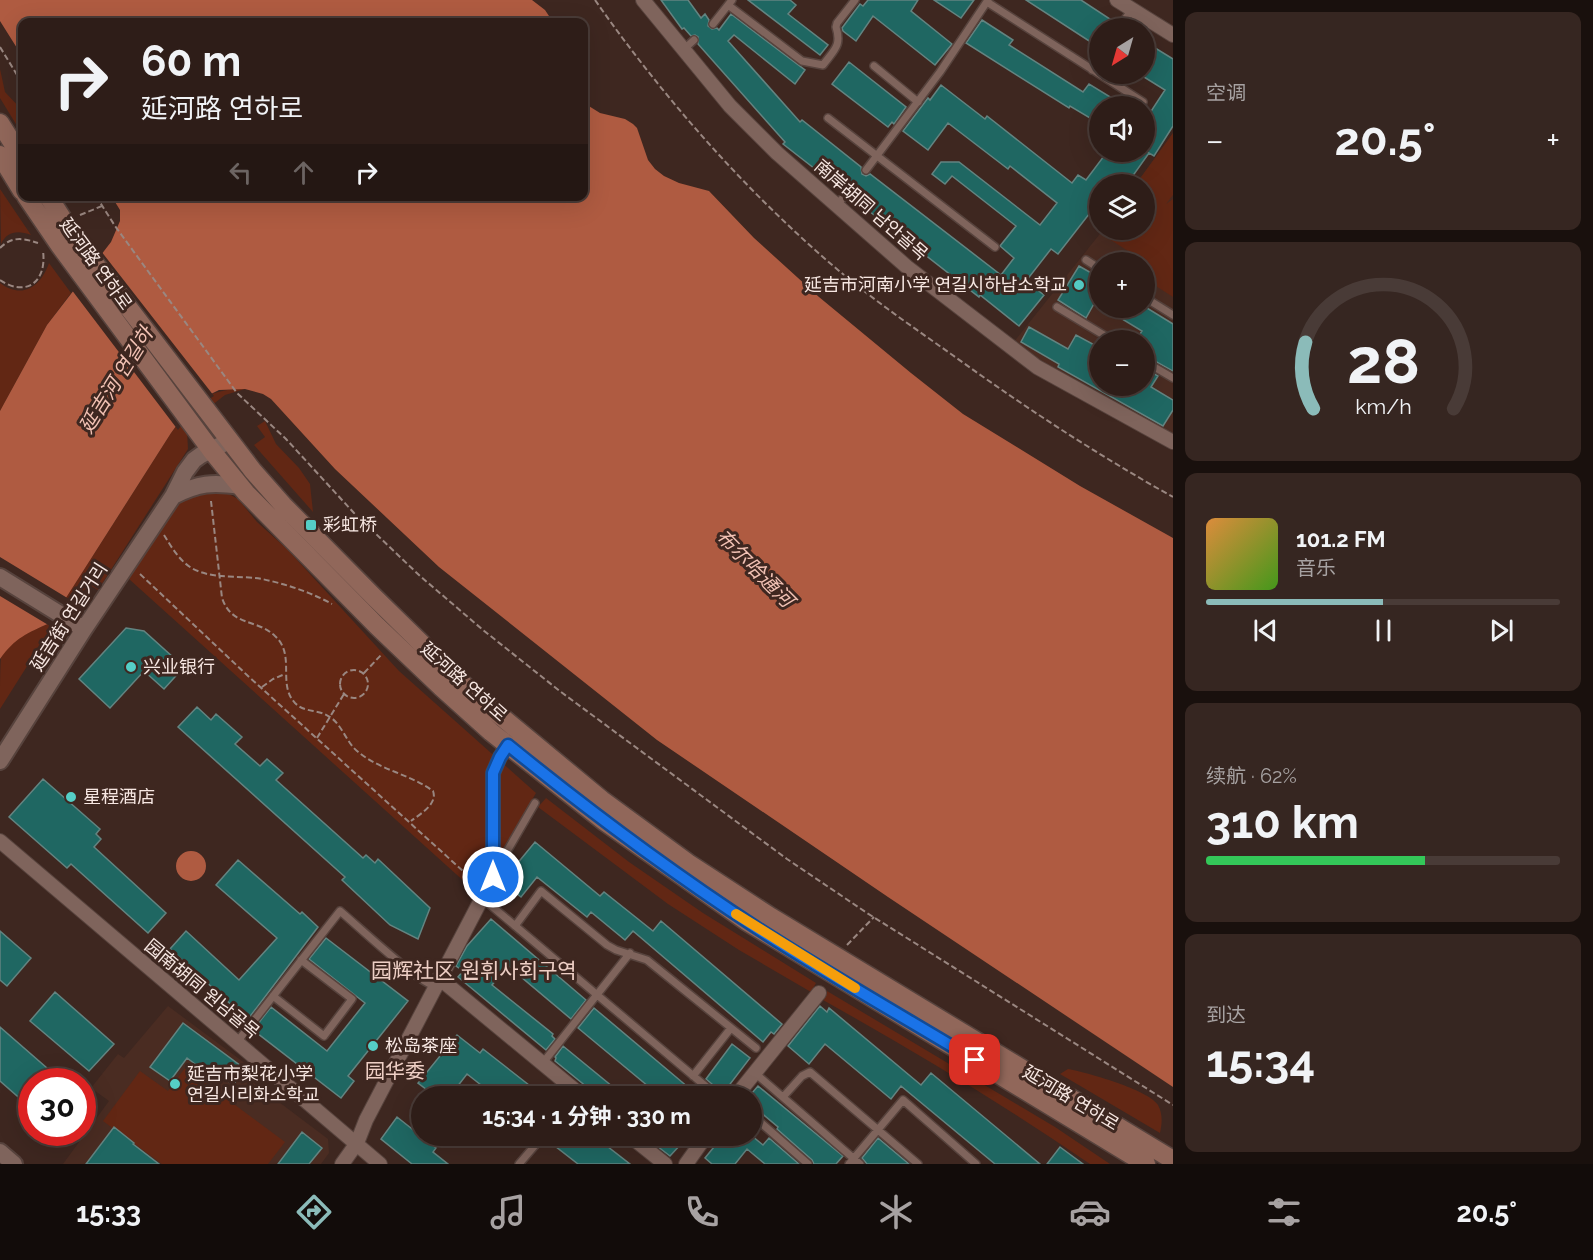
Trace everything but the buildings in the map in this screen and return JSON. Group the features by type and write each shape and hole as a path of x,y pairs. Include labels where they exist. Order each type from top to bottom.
{"main road":[{"path":"0,123 18,152"},
{"path":"0,155 18,183"},
{"name":"延河路 연하로","path":"32,201 68,233 225,436 283,505 440,663 498,715 602,800 688,863 753,906 1173,1160"},
{"name":"延河路 연하로","path":"51,201 68,233 209,446 240,486 384,633 456,702 605,822 746,921 1146,1164"}],"street":[{"name":"南岸胡同 남안골목","path":"643,0 730,106 777,153 907,267 1037,367 1173,442"},
{"path":"1118,0 1173,35"},
{"name":"延吉街 연길거리","path":"0,761 79,626 128,563 194,460 209,446 225,436"},
{"path":"173,496 208,483 240,486"},
{"path":"0,577 79,626"},
{"path":"342,1164 357,1143 366,1120 493,877 493,773 508,745"},
{"name":"园南胡同 원남골목","path":"0,842 380,1164"},
{"path":"437,982 567,1086"},
{"path":"744,1086 819,993"},
{"path":"642,1146 665,1164"},
{"path":"686,1164 699,1146"}],"lane":[{"path":"713,24 730,2 802,61 823,64 838,44 839,37 836,27 852,1"},
{"path":"866,170 918,102 987,1 1089,68"},
{"path":"1126,18 1132,9"},
{"path":"683,50 694,40"},
{"path":"874,66 918,102"},
{"path":"1114,84 1133,96"},
{"path":"828,118 995,247"},
{"path":"837,205 846,194"},
{"path":"1155,304 1173,315"},
{"path":"1057,307 1095,330"},
{"path":"1155,367 1173,378"},
{"path":"493,877 535,803"},
{"path":"515,926 541,891 607,945 647,960 756,1048"},
{"path":"484,894 515,926 705,1086"},
{"path":"237,1041 340,911 416,975 437,982"},
{"path":"542,1064 630,953"},
{"path":"273,996 324,1036 352,999 301,960"},
{"path":"693,1076 731,1028"},
{"path":"783,1097 802,1076 810,1072 918,1164"},
{"path":"755,1073 854,1162 903,1100 976,1164"},
{"path":"762,1124 808,1164"},
{"path":"519,1164 534,1146"}],"path":[{"path":"595,0 625,43 668,96 738,175 832,264 885,307 1009,396 1096,452 1173,497"},
{"path":"0,47 18,76"},
{"path":"99,201 237,393 286,439 354,513 420,576 483,630 561,692 787,859 874,917 1173,1105"},
{"path":"68,233 102,206"},
{"path":"0,248 12,239 28,239 43,244 44,261 41,276 28,287 15,288 0,280"},
{"path":"211,492 222,598 230,614 266,629 282,645 287,656 285,674 288,693 294,702 303,709 330,716 355,750 370,760 433,791 434,801 410,822"},
{"path":"162,532 178,556 190,567 201,572 261,579 282,584 316,596 339,608"},
{"path":"128,563 261,688 410,822 484,894"},
{"path":"364,673 386,651"},
{"path":"355,669 364,673 368,681 364,694 352,698 344,694 340,685 342,676 355,669"},
{"path":"261,688 285,674"},
{"path":"317,738 344,694"},
{"path":"845,947 874,917"}],"shaded area":[{"path":"0,69 5,92 18,106 18,127 0,98"},
{"name":"延吉市河南小学 연길시하남소학교","path":"1173,133 1173,439 1098,396 1155,396 1155,330 1089,330 1089,391 1046,366 1013,343 1095,240 1155,240 1155,174 1143,174 1152,162 1155,162 1155,158"},
{"path":"1173,133 1173,195 1166,204 1173,199 1173,297 1155,285 1155,252 1127,252 1111,240 1155,240 1155,174 1143,174 1152,162 1155,162 1155,158"},
{"path":"0,189 31,235 22,232 13,233 6,236 1,244"},
{"path":"49,263 71,293 47,325 0,411 0,283 16,290 30,288 41,278"},
{"path":"245,389 225,395 193,420 187,431 188,449 98,590 88,584 55,635 48,633 0,709 1,658 5,651 15,640 50,623 171,433 194,406 210,395 220,391"},
{"path":"265,421 276,444 299,468 310,484 313,512 254,445 265,437 257,426"},
{"path":"223,491 238,499 257,522 287,549 399,671 536,793 477,893 129,579 180,502 191,495"},
{"path":"546,798 629,862 703,913 816,983 811,992 739,950 668,904 538,807"},
{"path":"827,991 1055,1127 1110,1164 1090,1164 958,1079 823,1000"},
{"name":"延吉市梨花小学 연길시리화소학교","path":"168,1006 246,1064 248,1061 260,1070 251,1081 328,1139 329,1153 321,1164 63,1164 76,1146 96,1146 96,1119 109,1101 96,1092 96,1082 118,1054 124,1058"},
{"path":"185,1068 285,1142 268,1164 162,1164 103,1121 140,1071 168,1091"},
{"path":"1068,1069 1116,1082 1152,1099 1161,1112 1160,1133 1060,1074"}],"water":[{"path":"0,0 532,0 545,10 550,18 18,18 18,50 0,21"},
{"path":"588,106 600,113 625,119 633,124 637,128 648,160 655,169 679,183 709,191 754,238 819,297 963,414 1080,486 1173,538 1173,1087 657,740 439,567 335,469 271,399 263,394 245,389 219,390 190,407 171,433 50,623 22,637 0,659 0,411 47,325 111,242 120,221 120,210 114,201 588,201"},
{"path":"191,851 197,852 205,860 205,872 197,880 191,881 185,880 177,872 176,866 177,860 185,852"}],"pier":[{"path":"101,251 214,396 193,409 178,430 71,289"},
{"path":"0,557 69,599 52,625 50,626 0,596"}],"slow traffic":[{"path":"736,914 855,988"}],"place":[{"name":"延吉市河南小学 연길시하남소학교","path":"1079,285"},
{"name":"彩虹桥","path":"311,525"},
{"name":"兴业银行","path":"131,667"},
{"name":"星程酒店","path":"71,797"},
{"name":"松岛茶座","path":"373,1046"},
{"name":"延吉市梨花小学 연길시리화소학교","path":"175,1084"}],"district":[{"name":"园辉社区 원휘사회구역","path":"474,971"},
{"name":"园华委","path":"395,1071"}],"route":[{"path":"493,877 493,773 508,745 605,822 716,901 769,936 975,1060"}],"water label":[{"name":"延吉河 연길하","path":"116,380"},
{"name":"布尔哈通河","path":"755,568"}]}
